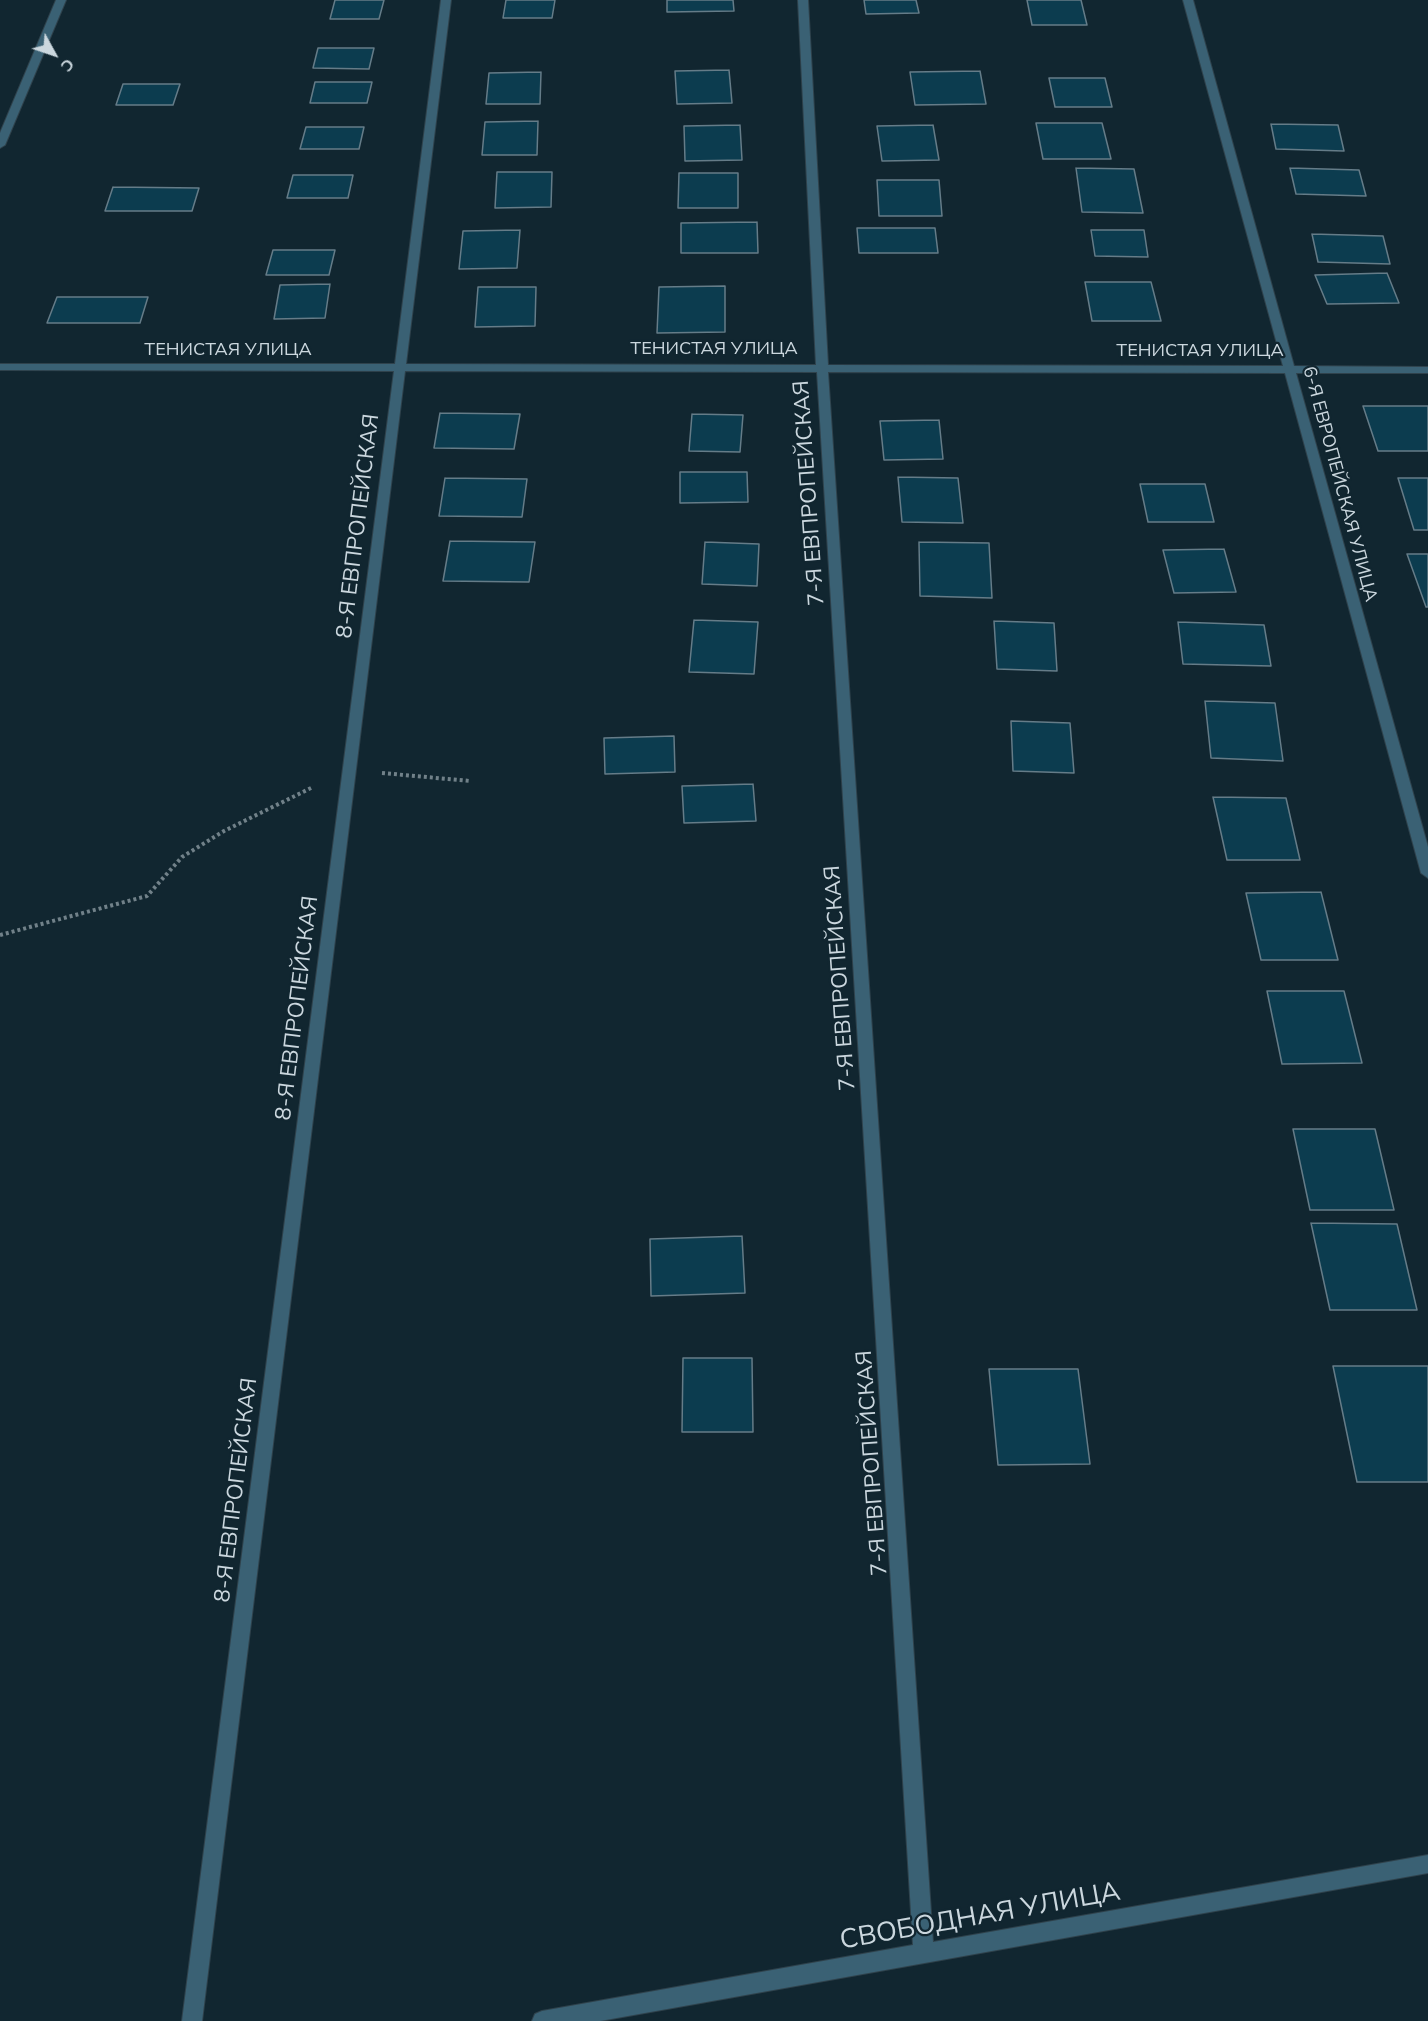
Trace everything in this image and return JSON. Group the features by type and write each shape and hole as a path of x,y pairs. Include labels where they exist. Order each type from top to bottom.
{"street":[{"path":"0,145 61,0"},
{"name":"8-Я ЕВПРОПЕЙСКАЯ","path":"192,2021 446,0"},
{"name":"7-Я ЕВПРОПЕЙСКАЯ","path":"803,0 822,367 924,1953"},
{"name":"6-Я ЕВРОПЕЙСКАЯ УЛИЦА","path":"1188,0 1428,873"},
{"name":"ТЕНИСТАЯ УЛИЦА","path":"0,367 1428,370"},
{"name":"СВОБОДНАЯ УЛИЦА","path":"542,2021 1428,1864"}],"path":[{"path":"0,935 147,896 182,857 224,831 350,770 470,781"}],"building":[{"path":"335,0 384,0 379,19 330,19"},
{"path":"506,0 555,0 552,18 503,18"},
{"path":"667,0 733,0 734,11 667,12"},
{"path":"864,0 916,0 919,13 866,14"},
{"path":"1027,0 1081,0 1087,25 1032,25"},
{"path":"318,48 374,48 369,69 313,68"},
{"path":"729,70 732,103 677,104 675,71"},
{"path":"980,71 986,104 915,105 910,72"},
{"path":"541,72 540,104 486,104 489,73"},
{"path":"1049,78 1105,78 1112,107 1055,107"},
{"path":"315,82 372,82 367,103 310,103"},
{"path":"123,84 180,84 173,105 116,105"},
{"path":"538,121 537,155 482,155 485,122"},
{"path":"1036,123 1102,123 1111,159 1043,159"},
{"path":"1271,124 1338,125 1344,151 1276,149"},
{"path":"740,125 742,160 685,161 684,126"},
{"path":"933,125 939,160 882,161 877,126"},
{"path":"306,127 364,127 359,149 300,149"},
{"path":"1076,168 1134,169 1143,213 1082,212"},
{"path":"1290,168 1359,170 1366,196 1296,194"},
{"path":"497,172 552,172 551,207 495,208"},
{"path":"679,173 738,173 738,208 678,208"},
{"path":"293,175 353,175 348,198 287,198"},
{"path":"877,180 939,180 942,216 879,216"},
{"path":"113,187 199,188 192,211 105,211"},
{"path":"757,222 758,253 681,253 681,223"},
{"path":"857,228 935,228 938,253 859,253"},
{"path":"520,230 517,268 459,269 463,231"},
{"path":"1091,230 1144,230 1148,257 1095,256"},
{"path":"1312,234 1383,236 1390,264 1318,262"},
{"path":"273,250 335,250 329,275 266,275"},
{"path":"1387,273 1399,303 1327,304 1315,275"},
{"path":"1085,282 1151,282 1161,321 1092,321"},
{"path":"330,284 325,318 274,319 280,285"},
{"path":"725,286 725,332 657,333 659,287"},
{"path":"478,287 536,287 535,326 475,327"},
{"path":"57,297 148,297 140,323 47,323"},
{"path":"1363,406 1428,406 1428,451 1378,451"},
{"path":"440,413 520,414 514,449 434,448"},
{"path":"692,414 743,415 740,452 689,451"},
{"path":"939,420 943,459 884,460 880,421"},
{"path":"680,472 747,472 748,502 680,503"},
{"path":"898,477 958,478 963,523 902,522"},
{"path":"445,478 527,479 522,517 439,516"},
{"path":"1398,478 1428,478 1428,530 1414,530"},
{"path":"1140,484 1205,484 1214,522 1148,522"},
{"path":"450,541 535,542 529,582 443,581"},
{"path":"705,542 759,544 757,586 702,584"},
{"path":"919,542 989,543 992,598 920,596"},
{"path":"1224,549 1236,592 1174,593 1163,550"},
{"path":"1407,554 1428,554 1428,607 1426,607"},
{"path":"694,620 758,622 754,674 689,672"},
{"path":"994,621 1054,623 1057,671 997,669"},
{"path":"1178,622 1264,625 1271,666 1183,664"},
{"path":"1205,701 1275,703 1283,761 1211,758"},
{"path":"1011,721 1070,723 1074,773 1013,771"},
{"path":"674,736 675,772 605,774 604,738"},
{"path":"753,784 756,821 684,823 682,786"},
{"path":"1213,797 1286,798 1300,860 1227,860"},
{"path":"1321,892 1338,960 1261,960 1246,893"},
{"path":"1267,991 1344,991 1362,1063 1282,1064"},
{"path":"1293,1129 1375,1129 1394,1210 1310,1210"},
{"path":"1311,1223 1397,1224 1417,1310 1330,1310"},
{"path":"742,1236 745,1293 651,1296 650,1239"},
{"path":"683,1358 752,1358 753,1432 682,1432"},
{"path":"1333,1366 1428,1366 1428,1482 1357,1482"},
{"path":"989,1369 1078,1369 1090,1464 998,1465"}]}
